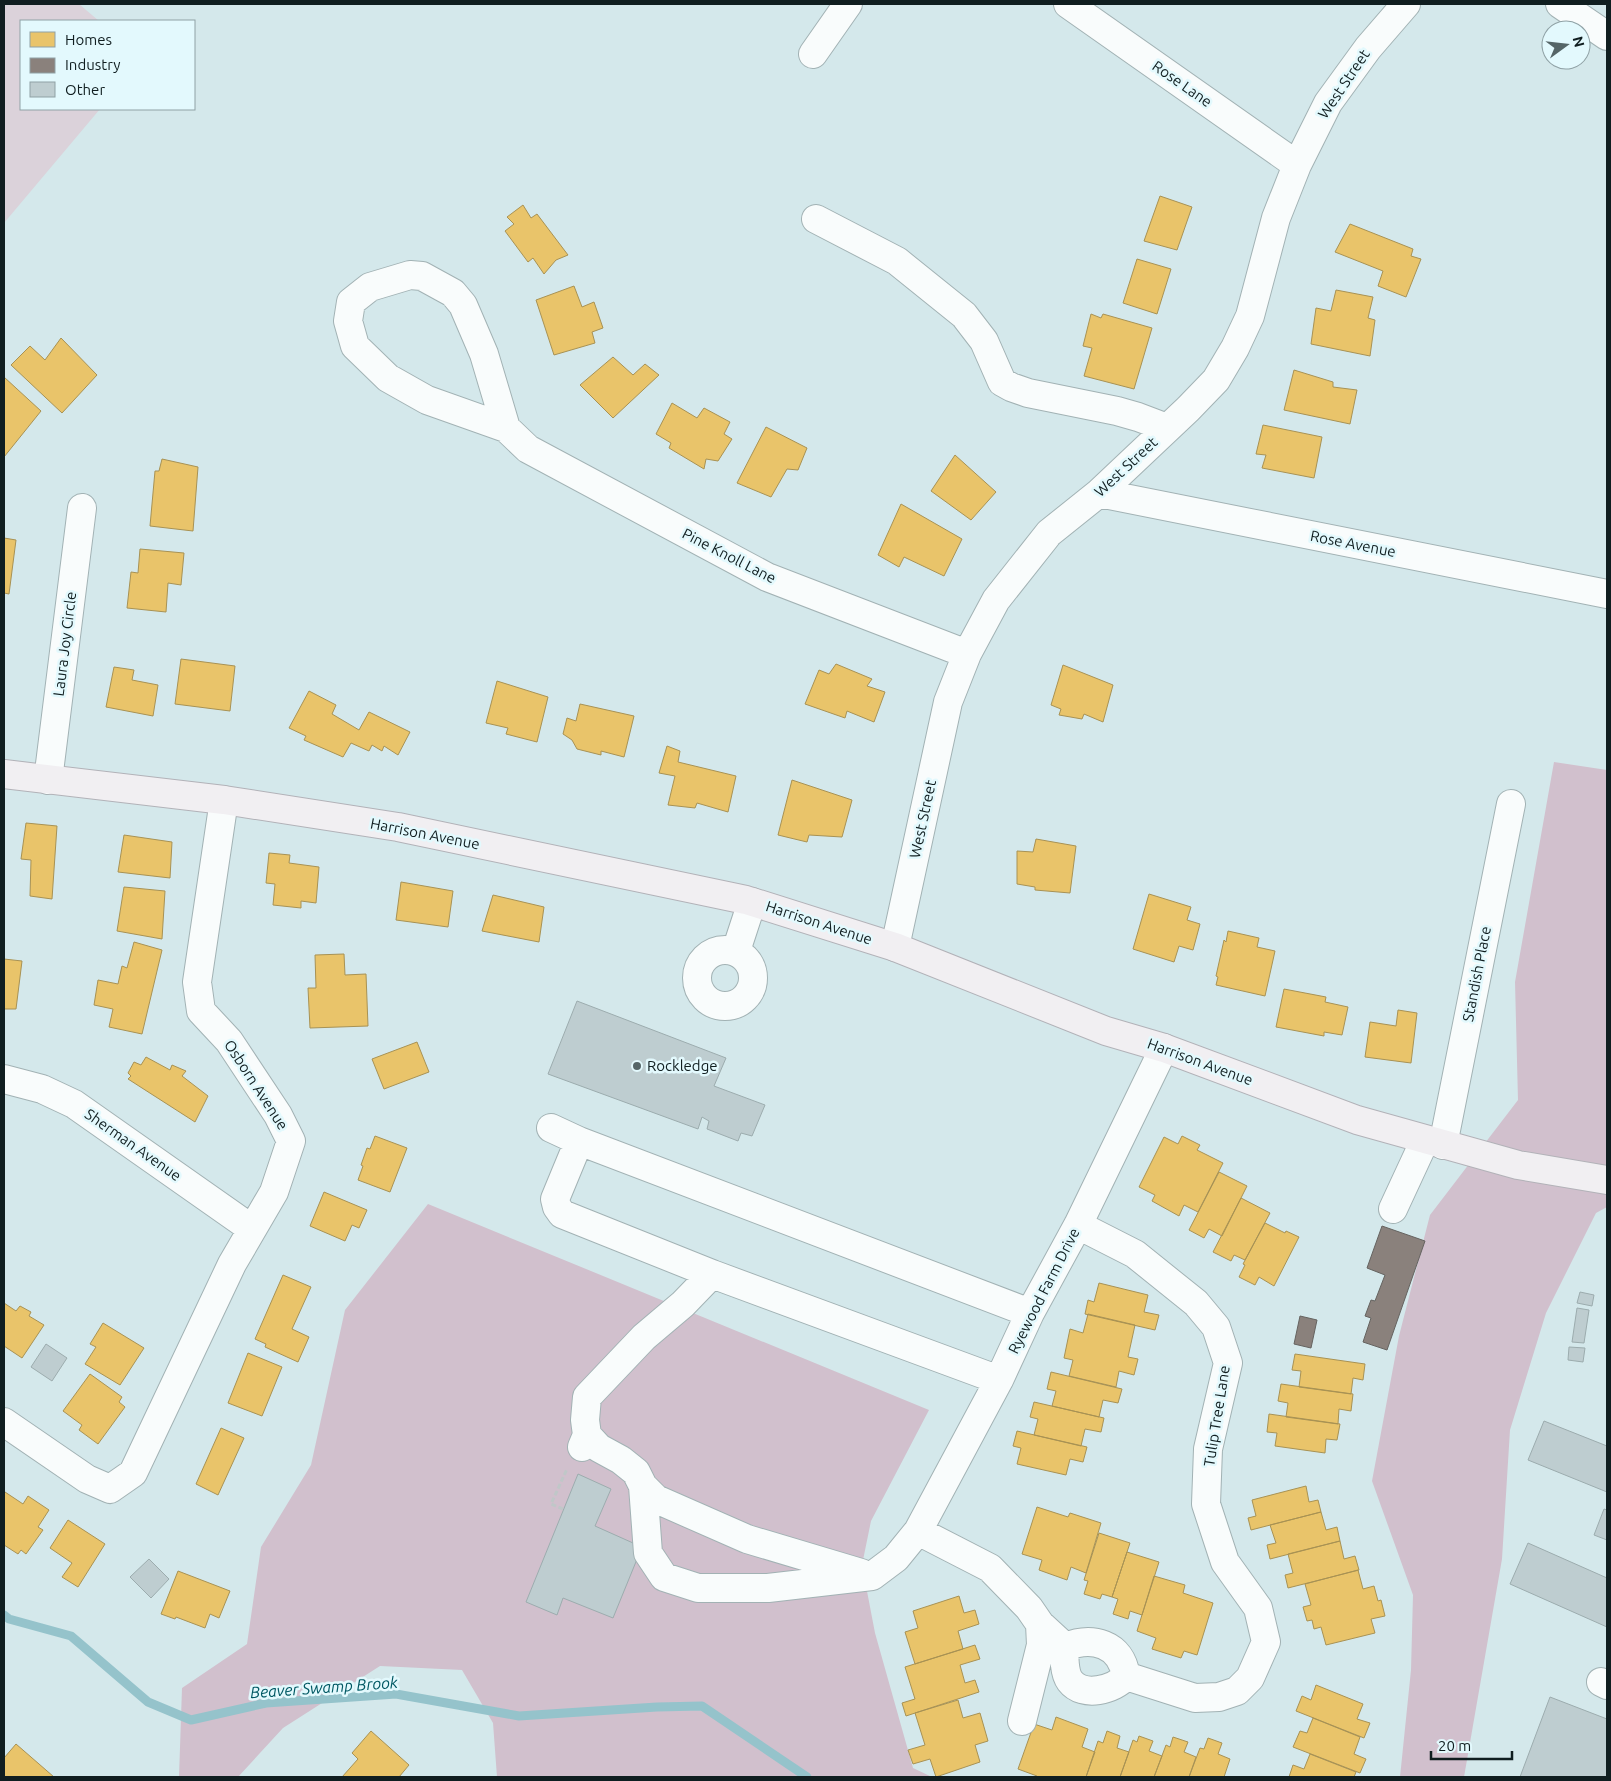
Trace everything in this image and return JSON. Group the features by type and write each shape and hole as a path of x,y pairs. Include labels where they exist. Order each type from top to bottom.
{"main road":[{"name":"Harrison Avenue","path":"4,774 224,800 398,827 752,902 895,947 1106,1031 1164,1048 1358,1120 1518,1164 1607,1180"}],"street":[{"path":"813,54 848,4"},
{"name":"Rose Lane","path":"1068,4 1297,164"},
{"name":"West Street","path":"895,947 948,702 967,654 996,600 1049,534 1099,493 1216,380 1236,348 1250,316 1276,218 1297,164 1328,103 1368,48 1406,4"},
{"path":"1560,4 1607,36"},
{"path":"816,219 897,261 964,315 984,341 1002,382 1028,393 1117,411 1167,428"},
{"name":"Pine Knoll Lane","path":"506,428 484,354 463,305 453,294 422,276 410,275 370,287 351,302 348,321 355,346 388,378 427,400 506,428 528,449 767,577 967,654"},
{"name":"Rose Avenue","path":"1099,493 1607,594"},
{"name":"Laura Joy Circle","path":"48,780 82,508"},
{"name":"Osborn Avenue","path":"4,1422 87,1479 110,1489 133,1473 232,1264 274,1192 290,1141 278,1115 228,1041 201,1011 197,982 224,800"},
{"name":"Standish Place","path":"1393,1209 1434,1142 1511,804"},
{"path":"736,951 752,902"},
{"name":"Ryewood Farm Drive","path":"872,1576 896,1558 918,1531 999,1380 1030,1313 1078,1224 1164,1048"},
{"name":"Sherman Avenue","path":"4,1079 42,1089 74,1104 252,1229"},
{"path":"551,1128 579,1141 1030,1313"},
{"path":"579,1141 556,1199 557,1207 562,1214 712,1274 999,1380"},
{"name":"Tulip Tree Lane","path":"1078,1224 1135,1254 1196,1303 1216,1328 1228,1363 1208,1450 1206,1504 1226,1562 1258,1608 1266,1642 1250,1678 1237,1691 1218,1697 1195,1698 1126,1676"},
{"path":"712,1274 683,1304 644,1337 587,1397 585,1441 622,1460 636,1472 643,1486 656,1500 747,1539 872,1576"},
{"path":"643,1486 648,1554 664,1578 698,1588 768,1588 872,1576"},
{"path":"918,1531 990,1568 1029,1608 1040,1624 1065,1647"},
{"path":"1022,1721 1041,1645 1040,1624"},
{"path":"1077,1642 1091,1642 1114,1650 1122,1660 1126,1676 1115,1685 1103,1689 1085,1691 1070,1681 1064,1662 1065,1647 1077,1642"}],"path":[{"path":"563,1509 551,1504 566,1471"}],"shaded area":[{"path":"4,4 79,4 98,20 20,20 20,110 99,110 4,223"},
{"path":"1554,762 1607,770 1607,1207 1596,1213 1546,1313 1510,1430 1502,1559 1464,1777 1400,1777 1411,1670 1413,1595 1372,1481 1399,1336 1430,1215 1518,1100 1515,982"},
{"path":"428,1204 929,1410 871,1521 862,1565 875,1633 913,1768 932,1777 497,1777 493,1723 462,1670 380,1666 283,1728 238,1777 179,1777 182,1688 247,1644 261,1547 311,1465 345,1310"}],"building: Homes":[{"path":"1160,196 1192,207 1177,250 1144,241"},
{"path":"523,205 531,218 537,214 568,255 556,260 544,274 533,258 528,262 505,231 514,224 507,217"},
{"path":"1350,224 1413,249 1411,256 1421,259 1406,297 1378,286 1383,271 1335,252"},
{"path":"1137,259 1171,269 1157,314 1123,303"},
{"path":"574,286 582,307 594,302 603,328 592,332 595,343 554,355 536,300"},
{"path":"1336,290 1373,297 1368,318 1375,320 1370,356 1311,344 1316,308 1331,311"},
{"path":"1091,314 1101,318 1103,314 1152,328 1134,389 1084,376 1092,348 1083,346"},
{"path":"61,338 97,375 62,413 11,365 30,346 45,360"},
{"path":"613,357 633,375 645,364 659,375 613,418 580,385"},
{"path":"1294,370 1333,382 1333,387 1357,390 1350,424 1284,410"},
{"path":"4,377 41,411 4,457"},
{"path":"672,403 697,418 704,408 730,422 724,434 732,439 718,461 706,459 704,469 669,448 671,443 656,434"},
{"path":"1263,425 1322,437 1314,478 1262,468 1266,455 1256,454"},
{"path":"766,427 807,448 798,470 787,469 771,497 737,483"},
{"path":"955,455 996,492 971,520 931,491"},
{"path":"162,459 198,467 193,531 150,526 155,471 159,471"},
{"path":"901,504 962,539 944,576 904,557 899,567 878,555"},
{"path":"4,538 16,540 9,594 4,593"},
{"path":"140,549 184,553 181,585 168,583 166,612 127,608 131,572 138,573"},
{"path":"181,659 235,666 230,711 175,704"},
{"path":"836,664 872,679 867,686 885,692 874,722 847,711 845,718 805,704 819,670 829,674"},
{"path":"1063,665 1113,685 1103,722 1084,714 1082,719 1059,715 1061,709 1051,705"},
{"path":"114,667 134,670 132,680 158,685 153,716 106,707"},
{"path":"497,681 548,697 537,742 506,734 508,728 486,723"},
{"path":"309,691 336,705 332,714 359,730 369,712 410,732 398,755 384,746 382,751 372,745 369,751 351,743 343,757 304,740 306,736 289,728"},
{"path":"580,704 634,716 624,757 601,751 601,755 577,749 572,740 563,734 567,718 576,721"},
{"path":"667,746 680,751 678,762 736,776 728,812 697,803 695,808 668,805 675,776 659,773"},
{"path":"792,780 852,800 842,837 809,835 807,842 778,835"},
{"path":"26,823 57,826 52,899 30,896 31,860 21,859"},
{"path":"124,835 172,842 170,878 118,872"},
{"path":"1036,839 1076,846 1070,893 1035,890 1035,887 1017,884 1017,851 1033,852"},
{"path":"269,853 290,855 289,863 319,867 316,903 301,901 301,908 273,905 275,884 266,883"},
{"path":"401,882 453,891 448,927 396,920"},
{"path":"124,887 165,891 162,939 117,931"},
{"path":"1149,894 1191,907 1187,920 1200,924 1193,950 1179,946 1174,962 1133,949"},
{"path":"493,895 544,907 539,942 482,931"},
{"path":"1228,931 1259,938 1257,947 1275,951 1265,996 1216,985 1218,977 1216,976 1224,940 1226,942"},
{"path":"134,942 162,950 142,1034 109,1027 113,1009 94,1005 98,980 118,984 122,966 127,968"},
{"path":"344,954 345,975 366,974 368,1026 310,1028 308,988 316,988 315,955"},
{"path":"4,959 22,961 16,1009 4,1009"},
{"path":"1284,989 1326,997 1325,1002 1348,1007 1342,1035 1324,1032 1324,1036 1276,1027"},
{"path":"1398,1010 1417,1013 1411,1063 1365,1057 1370,1022 1396,1026"},
{"path":"417,1042 429,1072 384,1089 372,1059"},
{"path":"146,1057 170,1070 172,1065 186,1071 182,1076 208,1096 195,1122 128,1079 131,1076 128,1073 134,1062 141,1065"},
{"path":"375,1136 407,1148 390,1192 358,1180 367,1148 370,1149"},
{"path":"1182,1136 1200,1145 1197,1150 1223,1163 1198,1212 1184,1205 1179,1216 1152,1201 1155,1195 1139,1187 1164,1137 1178,1144"},
{"path":"1219,1172 1247,1186 1222,1236 1209,1229 1204,1238 1189,1230"},
{"path":"324,1192 367,1210 359,1228 352,1225 345,1241 310,1226"},
{"path":"1241,1198 1270,1213 1245,1260 1234,1255 1231,1261 1213,1252"},
{"path":"1265,1223 1285,1233 1286,1231 1299,1237 1274,1286 1259,1277 1255,1285 1239,1277 1245,1265 1243,1264"},
{"path":"283,1275 311,1287 292,1329 309,1337 298,1362 265,1347 266,1344 255,1339"},
{"path":"1099,1283 1148,1295 1144,1312 1159,1315 1155,1330 1085,1314 1088,1300 1094,1302"},
{"path":"4,1303 16,1311 20,1306 31,1312 29,1316 44,1325 22,1358 4,1346"},
{"path":"1088,1314 1135,1325 1128,1357 1138,1359 1134,1375 1119,1371 1116,1387 1069,1376 1073,1360 1064,1358 1070,1329 1083,1333"},
{"path":"103,1323 144,1348 120,1385 85,1364 96,1347 90,1344"},
{"path":"248,1353 282,1367 262,1416 228,1403"},
{"path":"1295,1354 1365,1364 1363,1380 1353,1378 1351,1394 1299,1387 1301,1371 1292,1370"},
{"path":"1051,1372 1122,1389 1118,1403 1103,1400 1099,1417 1052,1406 1056,1391 1047,1389"},
{"path":"90,1374 122,1397 119,1402 125,1407 98,1444 79,1430 82,1425 63,1411"},
{"path":"1281,1384 1353,1394 1351,1411 1339,1409 1338,1424 1286,1417 1288,1403 1278,1401"},
{"path":"1034,1402 1104,1418 1101,1432 1085,1429 1081,1446 1034,1435 1038,1419 1030,1417"},
{"path":"1269,1414 1340,1424 1337,1440 1326,1439 1325,1453 1275,1446 1277,1433 1267,1432"},
{"path":"221,1428 244,1438 218,1495 196,1484"},
{"path":"1017,1431 1087,1447 1083,1462 1070,1459 1066,1475 1017,1464 1021,1448 1013,1446"},
{"path":"1306,1486 1309,1502 1318,1500 1321,1512 1251,1530 1248,1518 1256,1516 1252,1500"},
{"path":"5,1492 23,1504 28,1496 49,1510 38,1527 43,1530 26,1554 21,1550 18,1554 4,1545"},
{"path":"1037,1507 1068,1517 1070,1513 1101,1523 1086,1573 1071,1567 1067,1580 1039,1570 1042,1560 1022,1554"},
{"path":"1321,1512 1326,1530 1337,1527 1340,1541 1270,1559 1267,1545 1276,1543 1270,1525"},
{"path":"68,1520 105,1544 78,1587 62,1577 72,1563 50,1548"},
{"path":"1099,1533 1130,1543 1112,1597 1102,1594 1100,1599 1084,1594 1088,1581 1084,1580"},
{"path":"1340,1541 1344,1559 1355,1556 1359,1570 1288,1588 1285,1575 1293,1573 1288,1554"},
{"path":"1127,1552 1159,1562 1142,1615 1130,1611 1128,1619 1113,1614 1118,1599 1112,1597"},
{"path":"1358,1570 1363,1589 1374,1586 1378,1601 1381,1600 1385,1616 1371,1619 1375,1633 1326,1645 1321,1627 1314,1629 1312,1620 1307,1621 1303,1607 1311,1605 1305,1584"},
{"path":"178,1571 230,1591 219,1618 210,1614 205,1628 176,1617 175,1619 161,1614"},
{"path":"1154,1576 1185,1585 1183,1593 1213,1603 1197,1655 1184,1651 1181,1658 1152,1649 1156,1638 1137,1631"},
{"path":"959,1596 964,1613 975,1610 979,1624 958,1631 963,1649 915,1664 905,1632 918,1628 913,1611"},
{"path":"975,1645 980,1659 960,1665 965,1683 975,1680 979,1692 906,1716 902,1703 915,1699 905,1667"},
{"path":"1316,1685 1363,1704 1357,1719 1370,1723 1364,1738 1296,1711 1302,1696 1311,1700"},
{"path":"958,1700 963,1718 980,1713 988,1741 975,1745 980,1762 936,1777 930,1759 913,1764 908,1750 925,1745 915,1713"},
{"path":"1056,1717 1088,1729 1082,1747 1095,1752 1086,1777 1036,1777 1018,1769 1034,1724 1052,1730"},
{"path":"1313,1718 1360,1737 1354,1754 1366,1759 1360,1773 1293,1747 1300,1731 1307,1733"},
{"path":"371,1731 409,1765 399,1777 342,1777 358,1759 352,1753"},
{"path":"1107,1731 1120,1736 1117,1748 1129,1752 1120,1777 1086,1777 1098,1741 1103,1743"},
{"path":"1139,1736 1153,1741 1149,1751 1162,1756 1154,1777 1120,1777 1133,1740 1137,1742"},
{"path":"1173,1737 1188,1742 1184,1752 1196,1757 1189,1777 1154,1777 1166,1745 1170,1747"},
{"path":"1208,1738 1222,1743 1218,1754 1230,1759 1224,1777 1189,1777 1200,1748 1204,1749"},
{"path":"16,1744 54,1777 4,1777 4,1758"},
{"path":"1310,1754 1356,1772 1354,1777 1289,1777 1293,1765 1304,1769"}],"building: Industry":[{"path":"1382,1226 1425,1241 1387,1350 1363,1342 1371,1318 1365,1316 1371,1300 1375,1301 1385,1275 1367,1268"},
{"path":"1300,1316 1317,1320 1311,1348 1294,1344"}],"building: Other":[{"name":"Rockledge","path":"577,1001 726,1058 714,1086 765,1105 752,1136 741,1133 738,1141 707,1129 709,1121 702,1117 698,1129 548,1074"},
{"path":"1580,1292 1594,1295 1592,1306 1577,1303"},
{"path":"1577,1308 1589,1310 1584,1343 1572,1342"},
{"path":"46,1344 67,1358 52,1381 31,1367"},
{"path":"1569,1347 1585,1348 1583,1362 1568,1360"},
{"path":"1544,1421 1607,1446 1607,1492 1528,1460"},
{"path":"578,1474 611,1489 595,1526 642,1547 613,1618 563,1598 557,1615 526,1602"},
{"path":"1604,1509 1607,1510 1607,1540 1594,1535"},
{"path":"1528,1543 1607,1578 1607,1627 1510,1584"},
{"path":"149,1559 169,1579 151,1598 130,1577"},
{"path":"1550,1697 1607,1719 1607,1777 1520,1777"}],"waterway":[{"name":"Beaver Swamp Brook","path":"4,1615 9,1619 71,1636 148,1702 191,1720 266,1703 396,1694 519,1716 702,1706 807,1777"}],"place":[{"name":"Rockledge","path":"637,1066"}]}
